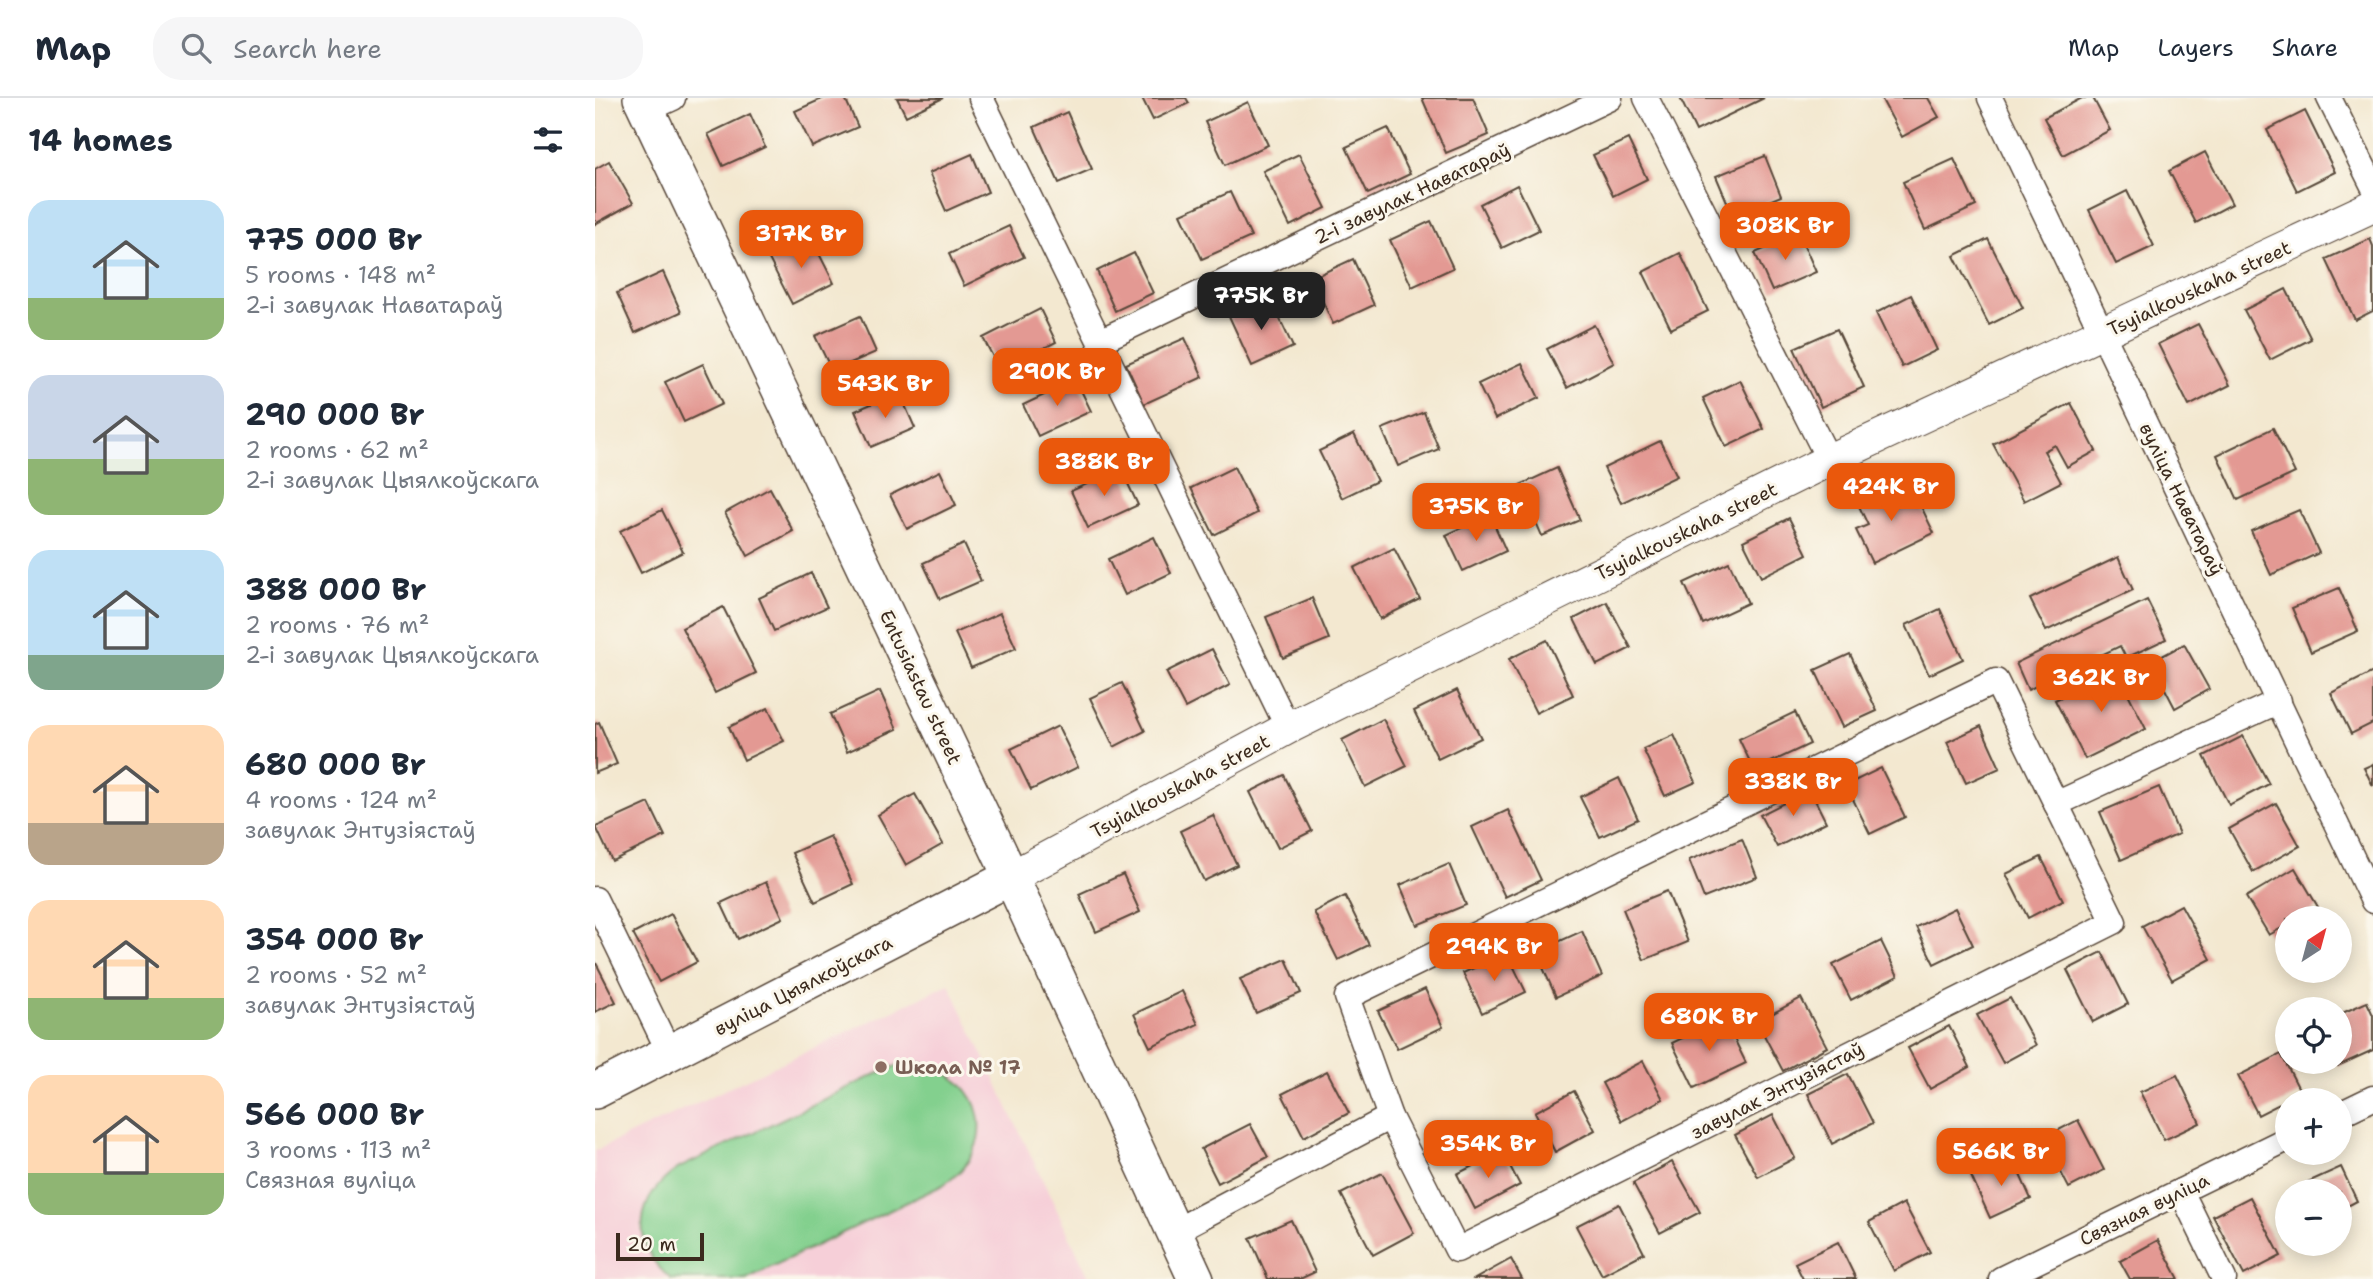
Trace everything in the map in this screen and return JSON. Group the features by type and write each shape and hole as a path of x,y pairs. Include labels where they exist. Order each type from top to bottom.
{"main road":[{"name":"Entusiastau street","path":"654,102 1196,1279"},
{"name":"вуліца Цыялкоўскага","path":"595,1091 1011,877"}],"street":[{"path":"981,98 1288,728"},
{"name":"2-і завулак Наватараў","path":"1100,341 1610,98"},
{"path":"1646,98 1829,460"},
{"name":"вуліца Наватараў","path":"1990,98 2373,901"},
{"path":"2329,98 2373,186"},
{"name":"Tsyialkouskaha street","path":"1011,877 1288,728 1829,460 2373,206"},
{"name":"завулак Энтузіястаў","path":"1996,681 2114,922 1457,1250 1390,1117 1347,997 1996,681"},
{"path":"2056,804 2279,701"},
{"path":"595,899 670,1054"},
{"path":"2352,1108 2373,1098"},
{"path":"1173,1231 1390,1117"},
{"name":"Связная вуліца","path":"2001,1279 2275,1145"},
{"path":"2181,1191 2224,1279"}],"shaded area":[{"name":"Школа № 17","path":"949,984 1090,1279 595,1279 595,1151"}],"green space":[{"path":"920,1063 943,1071 960,1083 972,1098 978,1116 979,1134 973,1152 961,1170 943,1185 746,1279 671,1279 657,1265 643,1236 646,1207 664,1180 679,1168 887,1069"}],"building":[{"path":"824,98 845,98 858,127 812,147 795,111"},
{"path":"897,98 943,98 906,116"},
{"path":"1142,98 1186,98 1189,103 1153,120"},
{"path":"1422,98 1473,98 1489,135 1446,153"},
{"path":"1680,98 1764,98 1696,131"},
{"path":"1881,98 1928,98 1939,117 1902,137"},
{"path":"2082,98 2093,98 2110,130 2063,155 2044,118"},
{"path":"1248,102 1268,145 1225,165 1205,122"},
{"path":"2305,111 2335,172 2297,191 2267,130"},
{"path":"1067,112 1092,169 1059,183 1034,127"},
{"path":"750,114 765,147 723,166 708,134"},
{"path":"1388,128 1410,174 1368,194 1346,147"},
{"path":"1628,139 1647,179 1613,196 1593,155"},
{"path":"2205,152 2232,204 2196,223 2169,171"},
{"path":"972,154 988,192 946,211 929,173"},
{"path":"1299,154 1326,208 1290,226 1263,171"},
{"path":"1765,156 1781,196 1733,216 1716,176"},
{"path":"1954,159 1976,206 1925,230 1903,182"},
{"path":"609,161 633,203 595,224 595,169"},
{"path":"1517,185 1539,230 1502,248 1480,204"},
{"path":"2127,191 2154,246 2116,264 2089,210"},
{"path":"1230,192 1251,237 1202,259 1181,214"},
{"path":"1431,221 1453,268 1412,287 1390,240"},
{"path":"1009,226 1024,257 964,286 949,254"},
{"path":"1799,234 1816,272 1772,291 1755,253"},
{"path":"810,236 834,283 792,304 768,257"},
{"path":"1988,239 2023,308 1989,325 1954,256"},
{"path":"2370,239 2373,246 2373,311 2355,320 2326,259"},
{"path":"1134,253 1153,293 1115,311 1097,271"},
{"path":"1680,253 1708,311 1671,329 1643,272"},
{"path":"1353,259 1374,305 1333,324 1312,278"},
{"path":"663,272 681,312 635,333 617,293"},
{"path":"2286,289 2311,339 2270,360 2244,310"},
{"path":"1911,295 1937,350 1902,367 1876,313"},
{"path":"1270,298 1293,347 1252,366 1229,316"},
{"path":"1040,309 1056,342 1000,370 983,338"},
{"path":"860,316 876,352 832,371 815,336"},
{"path":"2198,324 2230,385 2189,406 2158,344"},
{"path":"1594,325 1614,363 1567,388 1547,349"},
{"path":"1837,329 1864,387 1821,407 1794,348"},
{"path":"1185,338 1203,377 1144,404 1126,364"},
{"path":"1522,363 1539,398 1495,419 1478,384"},
{"path":"703,364 722,404 684,422 665,382"},
{"path":"1076,380 1091,411 1038,436 1023,405"},
{"path":"1740,380 1764,429 1726,447 1703,398"},
{"path":"899,392 915,428 871,447 855,411"},
{"path":"2071,403 2096,451 2067,467 2055,445 2044,451 2061,482 2024,501 1993,444"},
{"path":"1424,412 1439,449 1398,466 1382,429"},
{"path":"2273,428 2295,473 2238,500 2217,455"},
{"path":"1354,434 1377,481 1342,498 1319,451"},
{"path":"1660,441 1677,476 1621,503 1604,468"},
{"path":"1234,467 1257,513 1214,535 1191,488"},
{"path":"1557,468 1580,520 1542,536 1520,485"},
{"path":"1121,469 1138,505 1088,528 1071,491"},
{"path":"940,471 956,505 907,529 890,495"},
{"path":"1894,484 1903,502 1916,496 1934,533 1872,563 1856,530 1868,525 1857,502"},
{"path":"770,488 793,531 748,556 725,513"},
{"path":"662,510 683,552 641,573 620,531"},
{"path":"2299,510 2319,553 2271,575 2251,531"},
{"path":"1490,515 1506,551 1463,571 1446,535"},
{"path":"1789,518 1807,554 1761,577 1743,541"},
{"path":"1154,537 1171,573 1125,595 1108,559"},
{"path":"964,544 981,581 940,599 923,563"},
{"path":"1394,548 1420,599 1380,619 1354,568"},
{"path":"2118,557 2133,590 2046,631 2030,599"},
{"path":"1729,562 1748,603 1703,624 1684,583"},
{"path":"811,573 827,607 774,631 759,598"},
{"path":"2339,588 2358,631 2311,652 2292,608"},
{"path":"1312,598 1329,639 1283,658 1266,617"},
{"path":"2147,600 2166,639 2126,658 2120,646 2028,690 2016,663"},
{"path":"1607,602 1631,648 1597,665 1574,619"},
{"path":"723,607 756,673 715,693 682,628"},
{"path":"1940,609 1963,659 1929,675 1906,625"},
{"path":"1000,613 1016,648 971,668 955,633"},
{"path":"1547,640 1573,695 1536,713 1509,659"},
{"path":"2184,644 2209,689 2175,708 2151,662"},
{"path":"1212,649 1230,685 1185,708 1166,672"},
{"path":"1850,654 1877,711 1842,727 1815,670"},
{"path":"2116,670 2146,729 2085,759 2055,700"},
{"path":"2373,672 2373,723 2351,734 2331,693"},
{"path":"1122,683 1145,731 1114,747 1090,698"},
{"path":"1457,690 1481,738 1438,759 1414,711"},
{"path":"880,691 897,729 847,752 830,714"},
{"path":"768,708 784,741 744,760 729,727"},
{"path":"1795,712 1810,744 1754,770 1739,739"},
{"path":"1383,719 1407,766 1365,787 1342,740"},
{"path":"599,722 617,764 595,773 595,724"},
{"path":"1058,726 1078,767 1031,790 1011,749"},
{"path":"1981,726 2000,768 1966,783 1947,742"},
{"path":"1674,735 1696,782 1665,796 1643,749"},
{"path":"2243,736 2269,784 2229,805 2204,756"},
{"path":"2373,764 2373,786 2364,768"},
{"path":"1881,768 1905,817 1870,834 1846,785"},
{"path":"1284,775 1312,831 1278,848 1250,792"},
{"path":"1619,778 1638,819 1600,837 1580,797"},
{"path":"2159,787 2179,834 2121,860 2100,812"},
{"path":"1810,790 1826,822 1777,847 1760,815"},
{"path":"915,794 943,844 906,865 878,815"},
{"path":"649,803 665,836 612,861 596,827"},
{"path":"2276,803 2300,846 2253,872 2229,829"},
{"path":"1508,810 1541,880 1505,897 1472,827"},
{"path":"1213,815 1237,865 1204,881 1180,831"},
{"path":"830,836 853,884 815,902 792,853"},
{"path":"1742,839 1757,877 1704,898 1689,860"},
{"path":"2041,857 2063,900 2028,918 2006,874"},
{"path":"1449,864 1466,905 1417,925 1400,885"},
{"path":"2295,868 2317,906 2275,906 2275,932 2269,935 2246,897"},
{"path":"1123,874 1140,912 1096,932 1079,894"},
{"path":"766,882 783,918 738,939 721,903"},
{"path":"1667,891 1688,942 1644,960 1623,909"},
{"path":"1345,896 1369,945 1338,960 1314,912"},
{"path":"2181,905 2211,959 2172,980 2142,926"},
{"path":"1955,908 1973,945 1934,964 1916,927"},
{"path":"671,914 697,962 659,982 633,934"},
{"path":"1582,931 1602,976 1556,997 1536,952"},
{"path":"1881,941 1898,976 1851,1000 1833,965"},
{"path":"2102,952 2128,1004 2093,1022 2067,970"},
{"path":"1507,953 1526,992 1482,1013 1463,973"},
{"path":"1286,959 1301,993 1256,1013 1240,979"},
{"path":"595,961 616,1002 595,1012"},
{"path":"1425,989 1443,1027 1397,1049 1378,1011"},
{"path":"1182,991 1198,1024 1150,1047 1134,1014"},
{"path":"1801,998 1827,1047 1783,1071 1757,1022"},
{"path":"2010,998 2036,1045 2003,1063 1977,1015"},
{"path":"2367,1002 2373,1015 2373,1050 2352,1060 2352,1009"},
{"path":"1724,1018 1746,1063 1694,1088 1672,1043"},
{"path":"1949,1026 1970,1067 1930,1089 1908,1048"},
{"path":"2275,1057 2275,1074 2291,1074 2298,1088 2275,1088 2275,1106 2258,1115 2238,1076"},
{"path":"1643,1061 1663,1099 1622,1121 1602,1083"},
{"path":"1327,1071 1349,1113 1304,1137 1282,1094"},
{"path":"1848,1074 1873,1123 1832,1144 1808,1094"},
{"path":"2177,1075 2200,1123 2164,1140 2140,1092"},
{"path":"1574,1091 1595,1130 1555,1152 1535,1112"},
{"path":"1773,1115 1795,1158 1758,1177 1735,1135"},
{"path":"2078,1120 2104,1170 2069,1188 2043,1138"},
{"path":"1250,1124 1268,1157 1218,1183 1201,1149"},
{"path":"1502,1151 1520,1185 1475,1209 1457,1174"},
{"path":"2012,1157 2031,1199 1990,1218 1971,1176"},
{"path":"1672,1162 1700,1212 1660,1233 1633,1183"},
{"path":"2341,1167 2347,1179 2314,1179"},
{"path":"1382,1173 1414,1233 1373,1255 1341,1194"},
{"path":"2352,1190 2357,1201 2352,1204"},
{"path":"2250,1197 2275,1245 2275,1256 2281,1256 2244,1275 2213,1216"},
{"path":"1904,1203 1930,1252 1894,1271 1869,1222"},
{"path":"1619,1204 1644,1253 1602,1275 1576,1226"},
{"path":"1291,1220 1315,1272 1300,1279 1268,1279 1250,1238"},
{"path":"2158,1240 2179,1279 2130,1279 2120,1261"},
{"path":"1838,1242 1856,1279 1803,1279 1795,1263"},
{"path":"1511,1259 1522,1279 1475,1279"}],"place":[{"name":"Школа № 17","path":"881,1067"}]}
